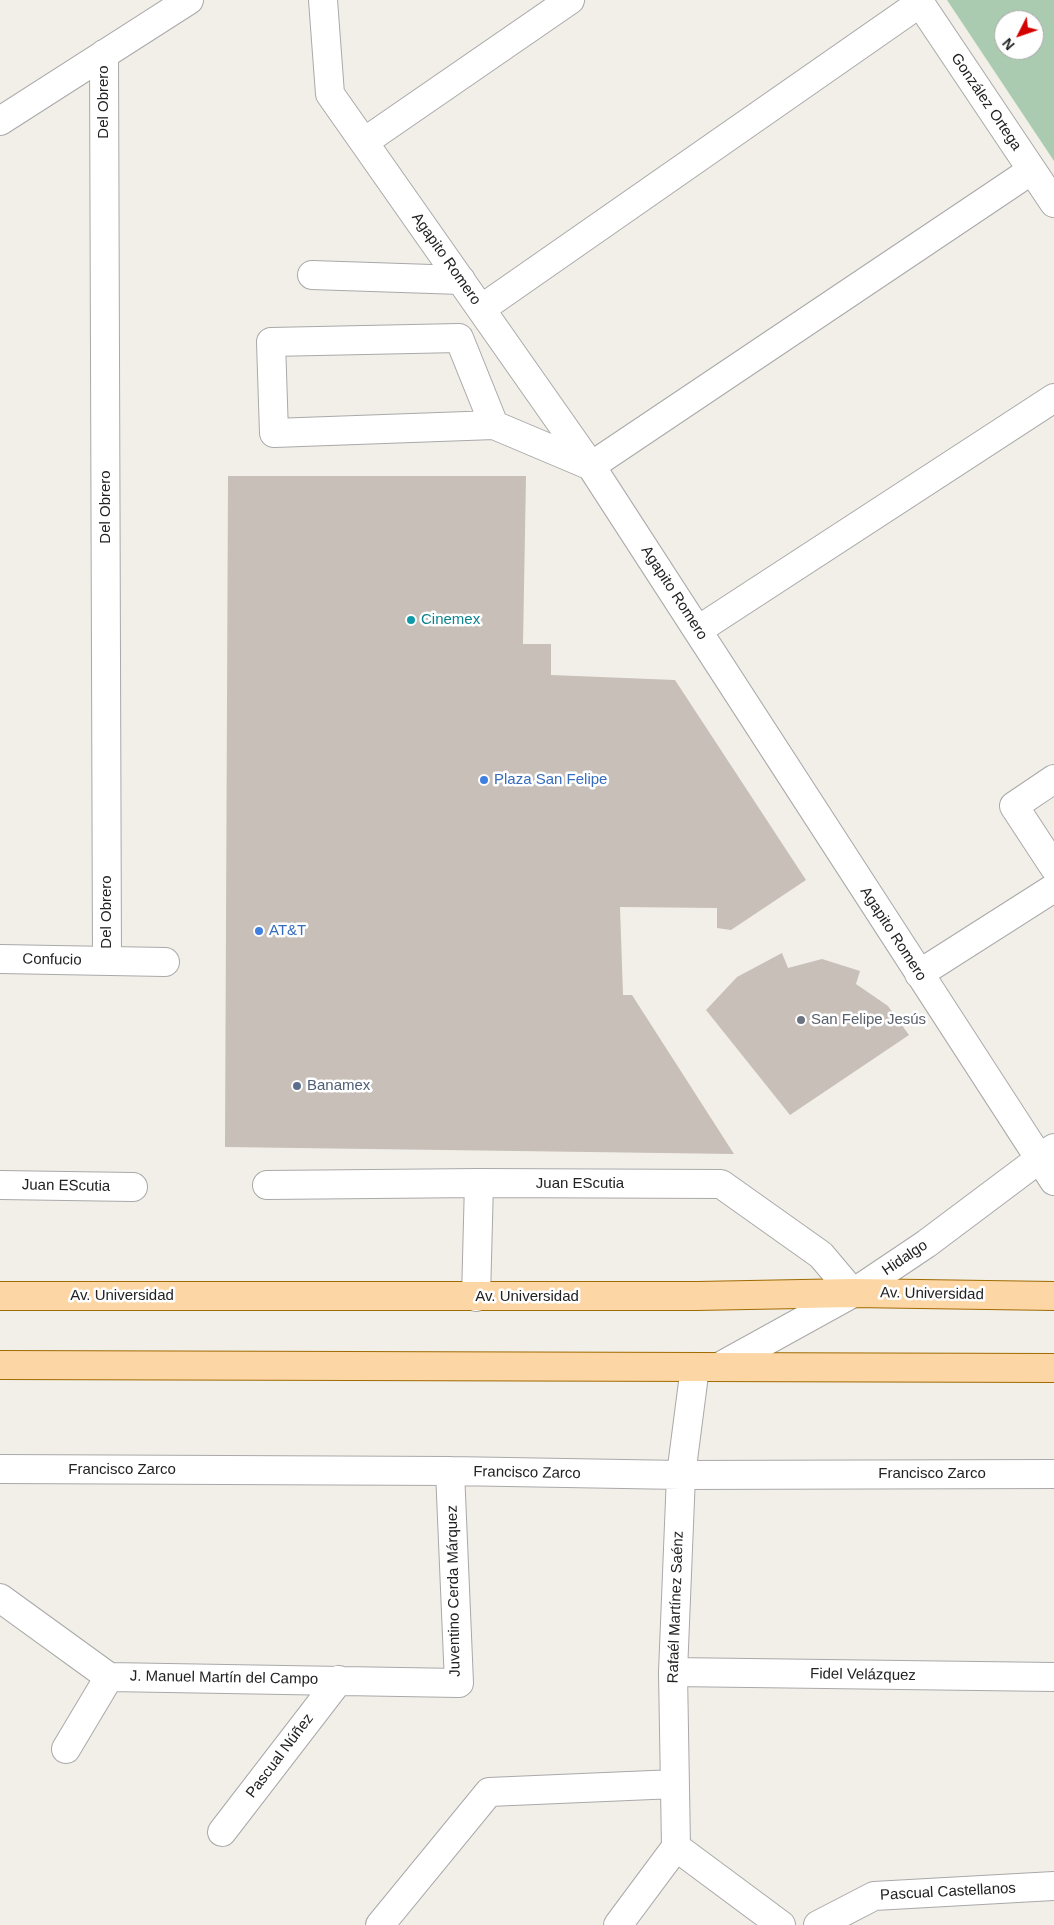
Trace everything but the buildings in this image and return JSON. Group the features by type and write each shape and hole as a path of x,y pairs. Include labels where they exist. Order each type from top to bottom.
{"main road":[{"name":"Av. Universidad","path":"0,1296 476,1297 853,1293 1054,1296"},
{"path":"0,1365 1054,1368"}],"street":[{"path":"0,121 189,0"},
{"name":"Agapito Romero","path":"323,0 330,94 592,466 919,974 1047,1154 1054,1182"},
{"path":"364,142 570,0"},
{"path":"481,309 919,2"},
{"name":"González Ortega","path":"919,2 1054,203"},
{"name":"Del Obrero","path":"104,54 107,961"},
{"path":"494,424 459,338 271,342 274,433 494,424 592,466 1032,170"},
{"path":"312,275 461,280"},
{"path":"698,630 1054,398"},
{"path":"1054,779 1014,806 1054,867"},
{"path":"919,974 1054,888"},
{"name":"Confucio","path":"0,960 165,962"},
{"name":"Hidalgo","path":"707,1367 853,1293 926,1244 1047,1154"},
{"path":"476,1297 479,1184"},
{"name":"Juan EScutia","path":"267,1186 720,1184 821,1255 853,1293"},
{"name":"Juan EScutia","path":"0,1185 133,1187"},
{"name":"Rafaél Martínez Saénz","path":"676,1847 673,1672 681,1475 707,1367"},
{"name":"Francisco Zarco","path":"0,1469 450,1471 681,1475 1054,1474"},
{"name":"Juventino Cerda Márquez","path":"339,1680 459,1683 450,1471"},
{"name":"J. Manuel Martín del Campo","path":"0,1598 109,1677 339,1680"},
{"name":"Fidel Velázquez","path":"673,1672 1054,1677"},
{"name":"J. Manuel Martín del Campo","path":"66,1749 109,1677"},
{"name":"Pascual Núñez","path":"222,1832 339,1680"},
{"path":"380,1925 489,1792 674,1784"},
{"path":"618,1925 676,1847 781,1925"},
{"name":"Pascual Castellanos","path":"818,1925 874,1896 1054,1886"}],"green space":[{"path":"947,0 1054,0 1054,161"}],"place":[{"name":"Cinemex","path":"411,620"},
{"name":"Plaza San Felipe","path":"484,780"},
{"name":"AT&T","path":"259,931"},
{"name":"San Felipe Jesús","path":"801,1020"},
{"name":"Banamex","path":"297,1086"}]}
